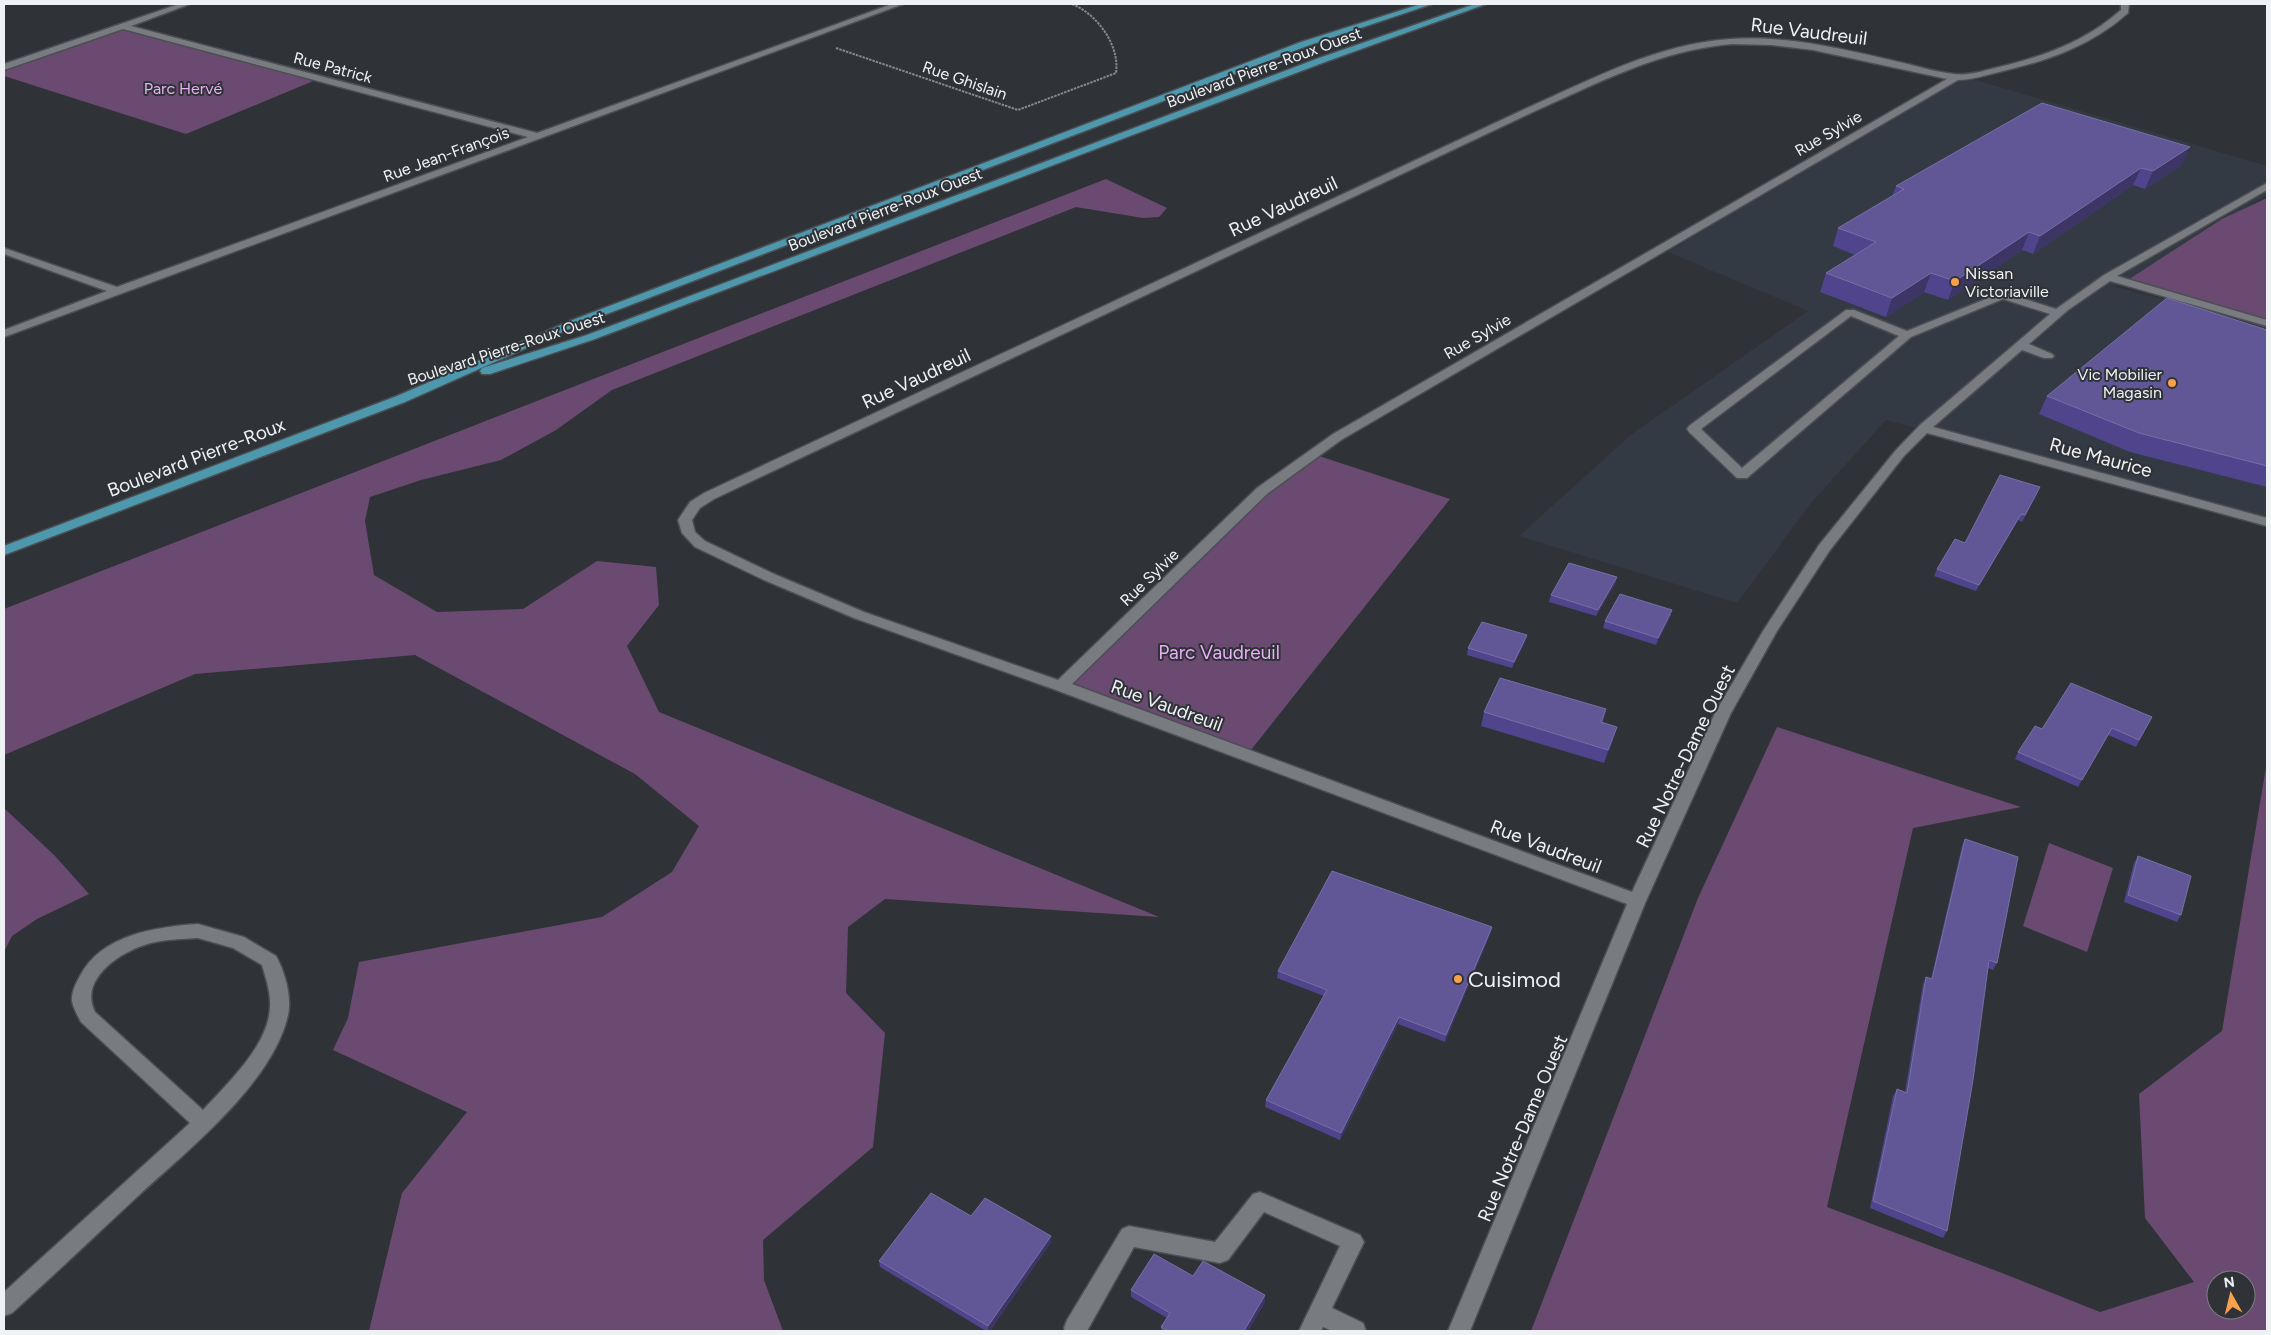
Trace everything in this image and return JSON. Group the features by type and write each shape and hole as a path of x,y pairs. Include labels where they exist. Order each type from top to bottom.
{"main road":[{"name":"Boulevard Pierre-Roux Ouest","path":"401,399 574,323 1304,44 1428,4"},
{"name":"Boulevard Pierre-Roux Ouest","path":"401,399 591,336 1322,60 1482,4"},
{"name":"Boulevard Pierre-Roux","path":"4,551 401,399"}],"street":[{"path":"4,67 186,4"},
{"name":"Rue Jean-François","path":"4,334 536,136 899,4"},
{"name":"Rue Vaudreuil","path":"1637,901 1554,868 1062,686 859,615 769,577 700,544 689,533 685,520 695,505 709,496 1530,110 1662,52 1688,46 1731,41 1772,43 1820,48 1956,77 2020,66 2077,44 2114,22 2125,11 2125,4"},
{"name":"Rue Patrick","path":"122,26 536,136"},
{"name":"Rue Sylvie","path":"1062,686 1262,491 1337,437 1956,77"},
{"name":"Rue Notre-Dame Ouest","path":"1459,1331 1637,901 1723,713 1770,631 1824,548 1900,453 1924,428 2058,313 2108,276 2267,186"},
{"path":"4,251 118,291"},
{"path":"2108,276 2267,323"},
{"path":"1907,335 1850,312 1693,429 1742,475 1907,335 2003,295 2058,313"},
{"path":"2020,345 2048,356"},
{"name":"Rue Maurice","path":"1924,428 2267,522"},
{"path":"4,1306 204,1123 238,1084 264,1050 279,1013 278,987 270,961 238,942 198,931 160,933 134,942 104,957 88,979 81,1000 88,1017 204,1123"},
{"path":"1076,1331 1075,1328 1130,1236 1220,1253 1260,1201 1353,1242 1314,1322 1355,1331"}],"path":[{"name":"Rue Ghislain","path":"807,38 1018,110 1116,73 1118,69 1114,49 1088,12 1072,4"}],"shaded area":[{"path":"1959,75 2267,166 2267,195 2115,287 2267,325 2267,520 1886,420 1811,503 1737,603 1519,536 1632,434 1808,311 1668,252"}],"green space":[{"name":"Parc Hervé","path":"122,26 318,79 186,134 4,76 4,67"},
{"path":"1106,179 1167,208 1159,217 1143,218 1076,207 612,390 556,430 501,460 421,480 370,497 365,521 374,575 437,612 523,609 597,561 656,567 659,605 627,646 659,712 1159,917 885,899 848,927 846,993 885,1033 873,1147 763,1240 764,1280 783,1331 369,1331 402,1193 467,1112 333,1050 348,1018 359,962 602,917 672,872 699,826 635,774 415,655 195,674 4,755 4,609"},
{"path":"2267,198 2267,328 2123,283 2222,219"},
{"name":"Parc Vaudreuil","path":"1313,454 1450,499 1247,755 1061,686 1201,549"},
{"path":"1777,727 2021,807 1913,828 1827,1207 2100,1312 2194,1282 2145,1218 2139,1094 2222,1031 2267,761 2267,1331 1531,1331 1698,898"},
{"path":"4,808 55,856 89,894 37,919 12,936 4,952"},
{"path":"2049,843 2113,868 2087,952 2023,926"}],"building":[{"path":"2042,103 2190,147 2153,171 2141,168 2040,236 2029,232 1955,281 1931,273 1892,298 1826,273 1876,242 1838,228 1904,189 1896,186"},
{"name":"Vic Mobilier Magasin","path":"2167,298 2267,330 2267,466 2139,433 2047,396"},
{"path":"2000,475 2040,487 2025,515 2021,514 1979,585 1937,569 1955,539 1965,543"},
{"path":"1569,563 1617,577 1598,610 1551,595"},
{"path":"1620,594 1672,610 1658,638 1605,621"},
{"path":"1482,622 1527,635 1514,662 1468,648"},
{"path":"1500,678 1606,709 1601,722 1617,727 1608,750 1484,712"},
{"path":"2071,683 2152,717 2139,740 2112,728 2082,780 2018,752 2035,726 2042,729"},
{"path":"1965,839 2018,857 1997,963 1989,960 1973,1080 1947,1231 1873,1201 1897,1089 1907,1093 1926,977 1932,979"},
{"path":"2138,856 2191,876 2181,915 2128,895"},
{"path":"1332,871 1492,927 1446,1035 1399,1017 1341,1133 1266,1100 1327,990 1278,971"},
{"path":"931,1193 971,1216 985,1198 1051,1236 988,1326 879,1261"},
{"path":"1154,1254 1193,1276 1203,1261 1265,1295 1244,1331 1168,1331 1161,1327 1170,1313 1131,1290"}],"place":[{"name":"Nissan Victoriaville","path":"1955,282"},
{"name":"Vic Mobilier Magasin","path":"2172,383"},
{"name":"Cuisimod","path":"1458,979"}]}
